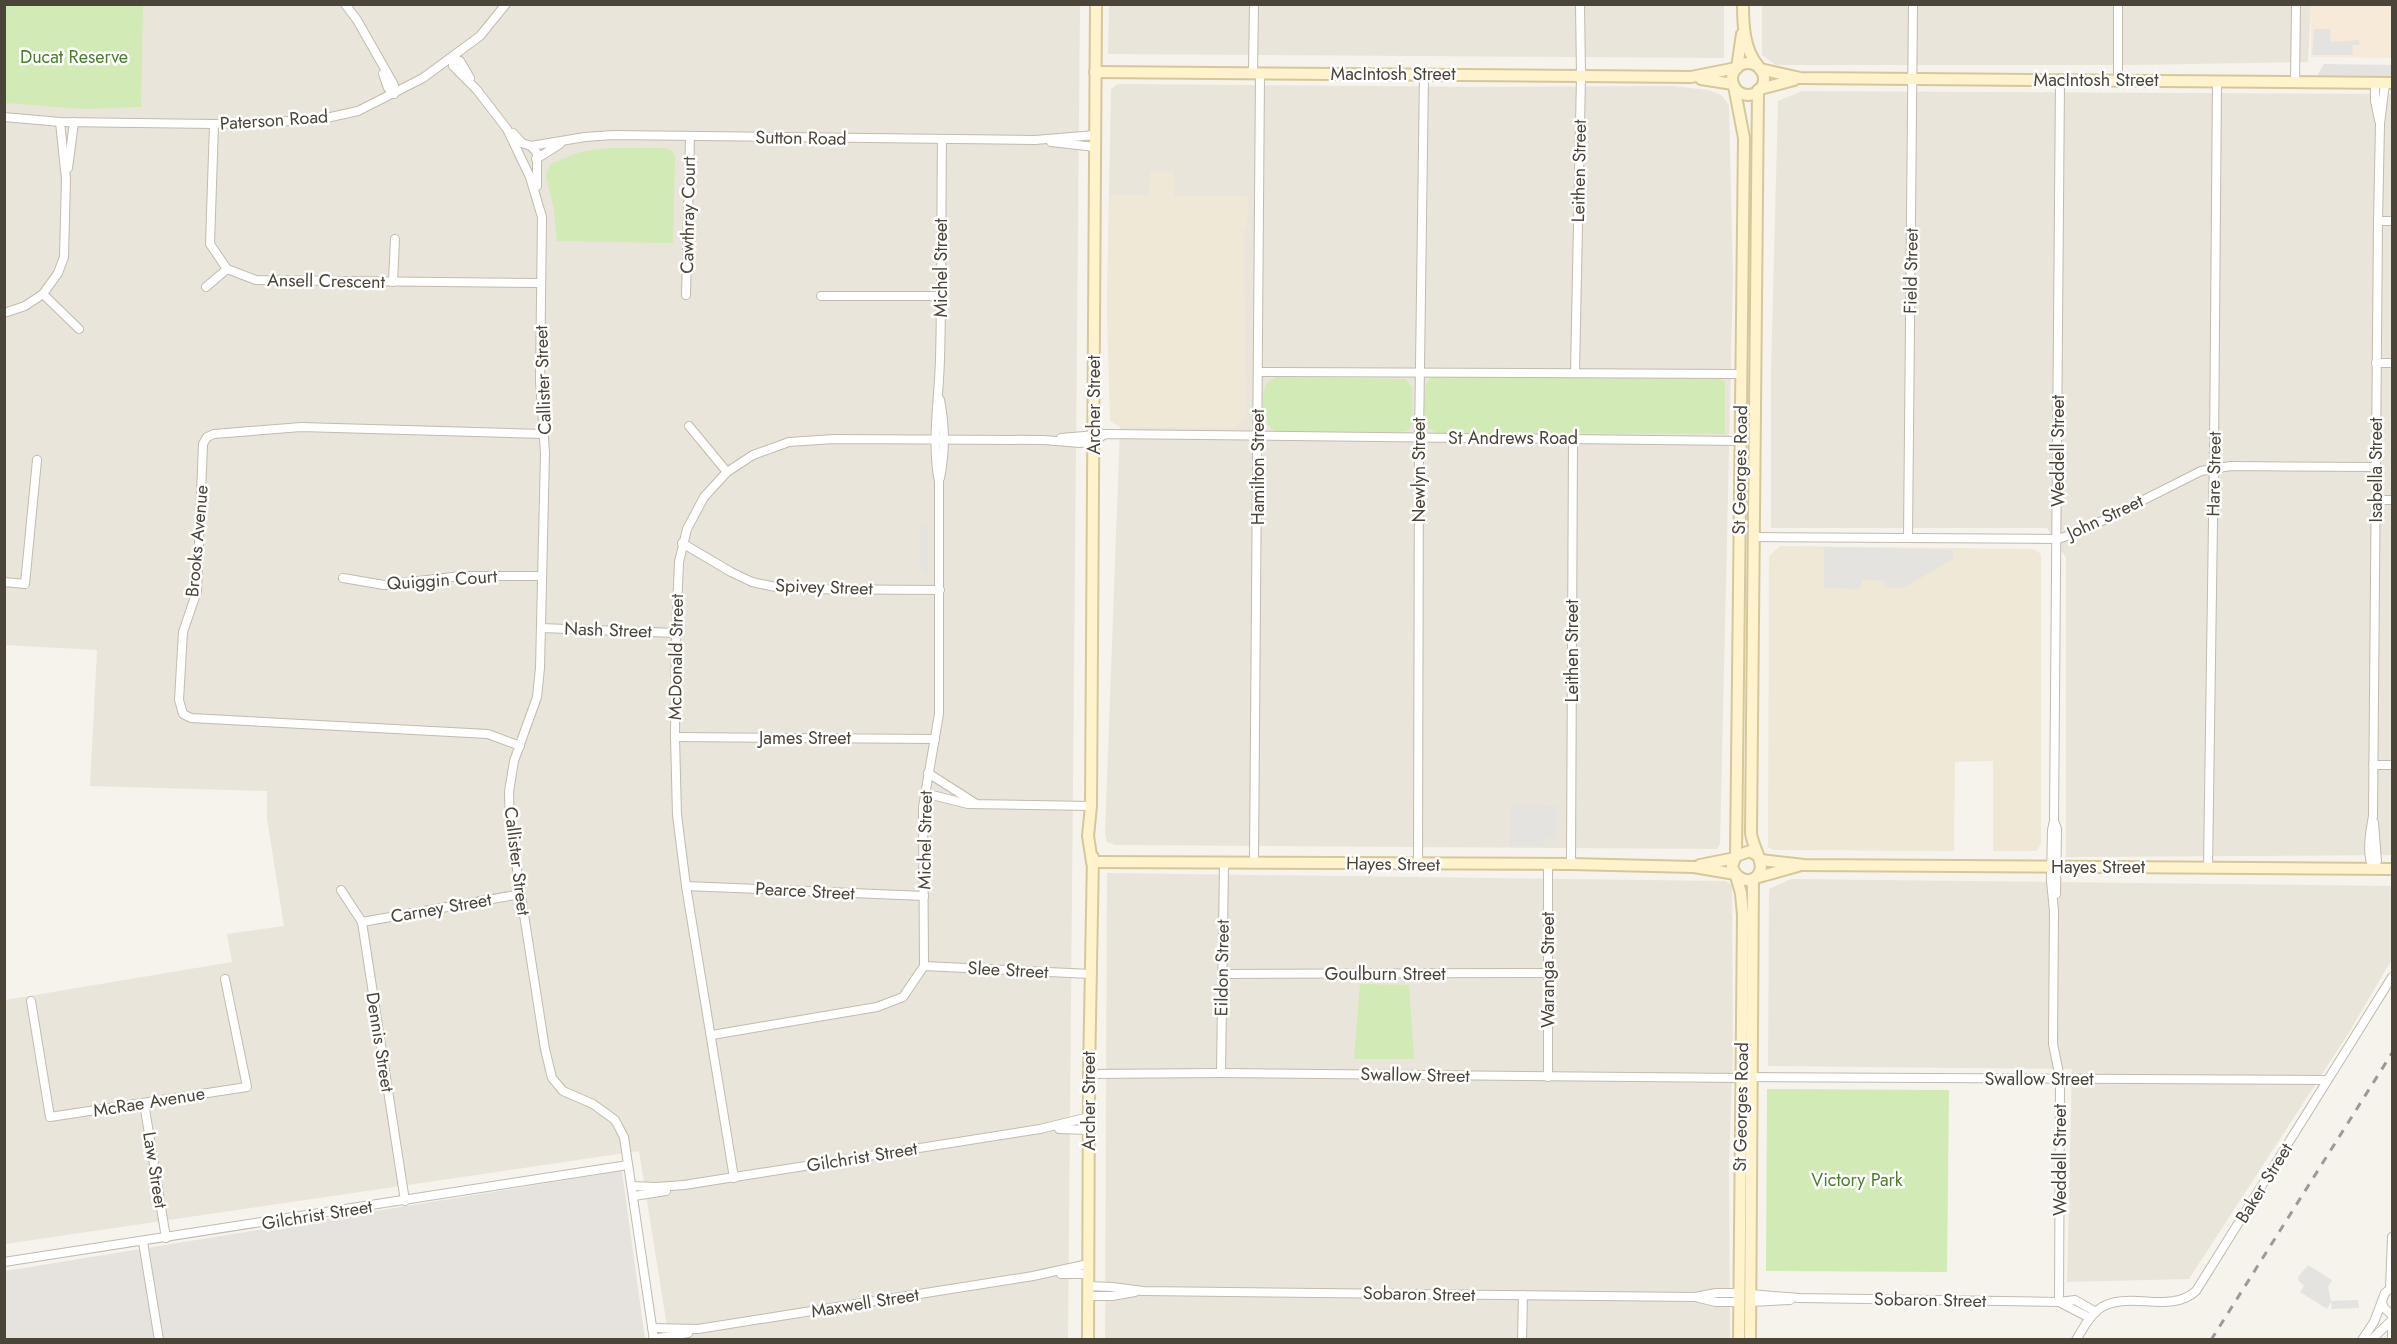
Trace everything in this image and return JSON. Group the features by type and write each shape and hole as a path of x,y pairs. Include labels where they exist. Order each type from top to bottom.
{"street":[{"path":"345,4 357,20 379,61 388,88 394,94"},
{"name":"Paterson Road","path":"4,117 60,122 214,124 317,120 358,111 423,78 452,58 480,36 506,4"},
{"name":"Archer Street","path":"1088,1340 1092,862 1088,832 1091,806 1097,437 1096,4"},
{"name":"Hamilton Street","path":"1254,4 1257,73 1259,437 1254,861"},
{"name":"Leithen Street","path":"1575,374 1581,76 1580,4"},
{"path":"1743,4 1743,22 1736,68 1732,76 1733,85 1745,94 1759,89 1763,76 1749,56 1743,22"},
{"name":"Field Street","path":"1908,538 1913,4"},
{"path":"2118,4 2118,81"},
{"path":"2295,82 2296,4"},
{"name":"Callister Street","path":"452,58 453,66 477,90 505,126 524,163 542,217 540,381 544,434 541,628 537,697 514,761 509,792 510,825 545,1049 552,1078 563,1091 593,1104 615,1120 624,1137 653,1339"},
{"path":"1736,68 1745,63 1759,68"},
{"name":"MacIntosh Street","path":"1692,77 1736,68"},
{"name":"MacIntosh Street","path":"1759,68 1774,74 1800,78 2384,83"},
{"name":"MacIntosh Street","path":"1095,72 1692,77 1733,85"},
{"name":"Newlyn Street","path":"1418,865 1419,438 1424,75"},
{"name":"MacIntosh Street","path":"1759,89 1800,78"},
{"name":"Weddell Street","path":"2059,1302 2060,1078 2053,1044 2054,867 2057,829 2054,821 2060,80"},
{"name":"Hare Street","path":"2208,868 2217,81"},
{"name":"Isabella Street","path":"2373,869 2377,861 2377,837 2373,816 2376,363 2380,124 2384,83"},
{"name":"St Georges Road","path":"1733,85 1743,138 1736,857"},
{"name":"St Georges Road","path":"1759,89 1751,825 1753,847 1759,858"},
{"path":"60,122 66,179"},
{"path":"4,313 25,306 43,294 58,273 64,257 66,179 74,122"},
{"path":"206,287 227,268 210,244 214,124"},
{"name":"Callister Street","path":"505,126 536,150 538,202"},
{"name":"Sutton Road","path":"529,146 613,135 1035,140 1095,135"},
{"name":"Cawthray Court","path":"686,294 690,136"},
{"name":"Sutton Road","path":"536,159 567,140"},
{"name":"Michel Street","path":"924,966 922,830 924,793 939,714 939,482 936,465 939,440 936,414 939,395 942,140"},
{"name":"Sutton Road","path":"1035,140 1095,147"},
{"path":"519,154 524,147 529,146"},
{"path":"524,163 532,163 536,159"},
{"path":"1743,217 1757,217"},
{"path":"2378,221 2392,221"},
{"path":"393,282 395,239"},
{"name":"Ansell Crescent","path":"227,268 256,280 541,283"},
{"path":"43,294 79,329"},
{"path":"821,296 941,296"},
{"path":"2376,363 2392,363"},
{"path":"1258,372 1756,374"},
{"path":"689,426 727,472"},
{"name":"Brooks Avenue","path":"520,746 488,734 191,718 183,714 179,700 183,632 197,591 203,444 207,437 214,434 301,427 544,434"},
{"name":"St Andrews Road","path":"1097,437 1573,438 1741,441"},
{"name":"McDonald Street","path":"734,1178 686,886 677,815 676,633 679,562 687,529 704,497 727,472 753,455 789,442 834,439 1044,440 1097,437"},
{"name":"Leithen Street","path":"1571,864 1573,438"},
{"path":"1741,454 1755,454"},
{"path":"4,582 25,584 38,460"},
{"name":"John Street","path":"1755,537 2058,539 2082,531 2196,473 2231,466 2377,467"},
{"path":"2376,500 2392,500"},
{"path":"1740,537 1755,537"},
{"name":"Spivey Street","path":"682,543 752,582 785,589 940,590"},
{"name":"Quiggin Court","path":"343,578 384,585 462,576 542,576"},
{"name":"Nash Street","path":"541,628 676,633"},
{"path":"1738,699 1753,699"},
{"name":"James Street","path":"675,737 935,739"},
{"path":"2373,765 2392,765"},
{"path":"928,773 979,805"},
{"path":"1738,792 1752,793"},
{"path":"924,793 979,805 1091,806"},
{"path":"1738,825 1751,825"},
{"path":"1750,851 1759,858 1761,870 1754,879 1744,880 1735,875 1732,866 1736,857 1750,851"},
{"name":"Hayes Street","path":"1694,867 1736,857"},
{"name":"Hayes Street","path":"1759,858 1804,865 2392,869"},
{"name":"Hayes Street","path":"1092,862 1571,864 1694,867 1735,875"},
{"name":"Eildon Street","path":"1221,1073 1224,863"},
{"name":"Waranga Street","path":"1548,864 1548,1077"},
{"name":"Hayes Street","path":"1754,879 1804,865"},
{"name":"St Georges Road","path":"1735,875 1748,911"},
{"name":"St Georges Road","path":"1739,1340 1744,1298 1748,911 1754,879"},
{"name":"Pearce Street","path":"686,886 924,896"},
{"name":"Dennis Street","path":"341,890 362,922 405,1201"},
{"name":"Carney Street","path":"362,922 521,894"},
{"path":"712,1035 878,1007 903,997 924,966"},
{"name":"Slee Street","path":"924,966 1091,974"},
{"name":"Goulburn Street","path":"1222,974 1548,973"},
{"name":"Baker Street","path":"2093,1315 2114,1303 2184,1299 2196,1291 2392,977"},
{"name":"McRae Avenue","path":"31,1001 50,1117 247,1087 225,979"},
{"name":"Swallow Street","path":"1089,1074 2327,1080"},
{"name":"Law Street","path":"144,1102 166,1238"},
{"name":"Gilchrist Street","path":"632,1186 684,1185 734,1178 1040,1129 1089,1117"},
{"name":"Gilchrist Street","path":"1040,1129 1089,1130"},
{"name":"Gilchrist Street","path":"5,1263 628,1165"},
{"name":"Gilchrist Street","path":"634,1196 671,1190 684,1185"},
{"path":"2362,1340 2374,1322 2385,1293 2391,1287 2392,1237"},
{"path":"143,1242 159,1340"},
{"name":"Maxwell Street","path":"653,1339 698,1329 1088,1269"},
{"name":"Sobaron Street","path":"1088,1291 1112,1287 1143,1291 1695,1297 1716,1293 1744,1298 2059,1302 2075,1300 2093,1315"},
{"path":"1522,1340 1523,1295"},
{"name":"St Georges Road","path":"1744,1298 1750,1340"},
{"path":"2382,1302 2384,1308 2392,1315 2392,1340"},
{"path":"2076,1340 2093,1315"},
{"path":"2371,1340 2392,1320"},
{"name":"Maxwell Street","path":"652,1328 698,1329"}],"shaded area":[{"path":"5,5 1080,5 1068,1339 669,1339 639,1151 5,1244 5,1000 232,962 227,934 284,926 267,819 267,791 90,786 97,650 5,645"},
{"path":"1109,5 1724,5 1724,58 1108,54"},
{"path":"1762,5 2311,5 2308,62 2137,65 1776,65 1762,55"},
{"path":"2311,5 2392,5 2392,58 2311,57"},
{"path":"2314,29 2330,29 2331,42 2359,40 2359,45 2352,45 2353,55 2312,55"},
{"path":"2324,64 2392,65 2392,83 2318,82 2318,74"},
{"path":"1118,84 1673,86 1708,90 1721,95 1729,105 1733,277 1720,844 1717,849 1115,845 1107,842 1105,834 1120,427 1107,313 1111,89"},
{"path":"1802,91 2392,94 2392,855 2066,857 2066,558 2047,528 1771,528 1771,372 1778,101"},
{"path":"1150,171 1174,172 1174,196 1248,196 1247,226 1244,232 1246,419 1233,428 1120,427 1110,421 1107,313 1109,195 1149,195"},
{"path":"921,523 928,527 928,573 920,567"},
{"path":"1780,546 2034,549 2041,554 2041,844 2036,851 1993,851 1993,761 1955,762 1954,851 1773,850 1768,847 1769,556"},
{"path":"1824,547 1953,550 1953,559 1903,588 1885,588 1884,581 1863,580 1859,589 1824,588"},
{"path":"1511,805 1557,806 1556,839 1545,838 1545,846 1510,845"},
{"path":"1107,873 1725,881 1732,885 1730,1339 1105,1340"},
{"path":"1791,879 2392,886 2392,959 2348,1034 2189,1279 2067,1282 2072,1069 1768,1066 1769,889"},
{"path":"622,1171 645,1339 5,1340 5,1271"},
{"path":"2308,1265 2332,1280 2328,1287 2331,1301 2358,1300 2359,1308 2332,1309 2331,1302 2327,1309 2300,1292 2304,1286 2298,1277"}],"green space":[{"name":"Ducat Reserve","path":"4,5 143,5 141,107 84,109 5,103"},
{"path":"608,148 664,148 673,151 675,158 673,243 557,241 554,210 546,176 550,164 580,152"},
{"path":"1276,377 1405,379 1412,387 1413,423 1407,431 1398,432 1275,431 1268,424 1263,398 1266,385"},
{"path":"1430,378 1720,379 1725,381 1725,434 1437,433 1428,428 1424,410 1427,383"},
{"path":"1360,984 1409,985 1414,1059 1354,1059"},
{"name":"Victory Park","path":"1767,1089 1949,1090 1947,1272 1766,1271"}],"railway":[{"path":"2211,1340 2392,1053"}]}
